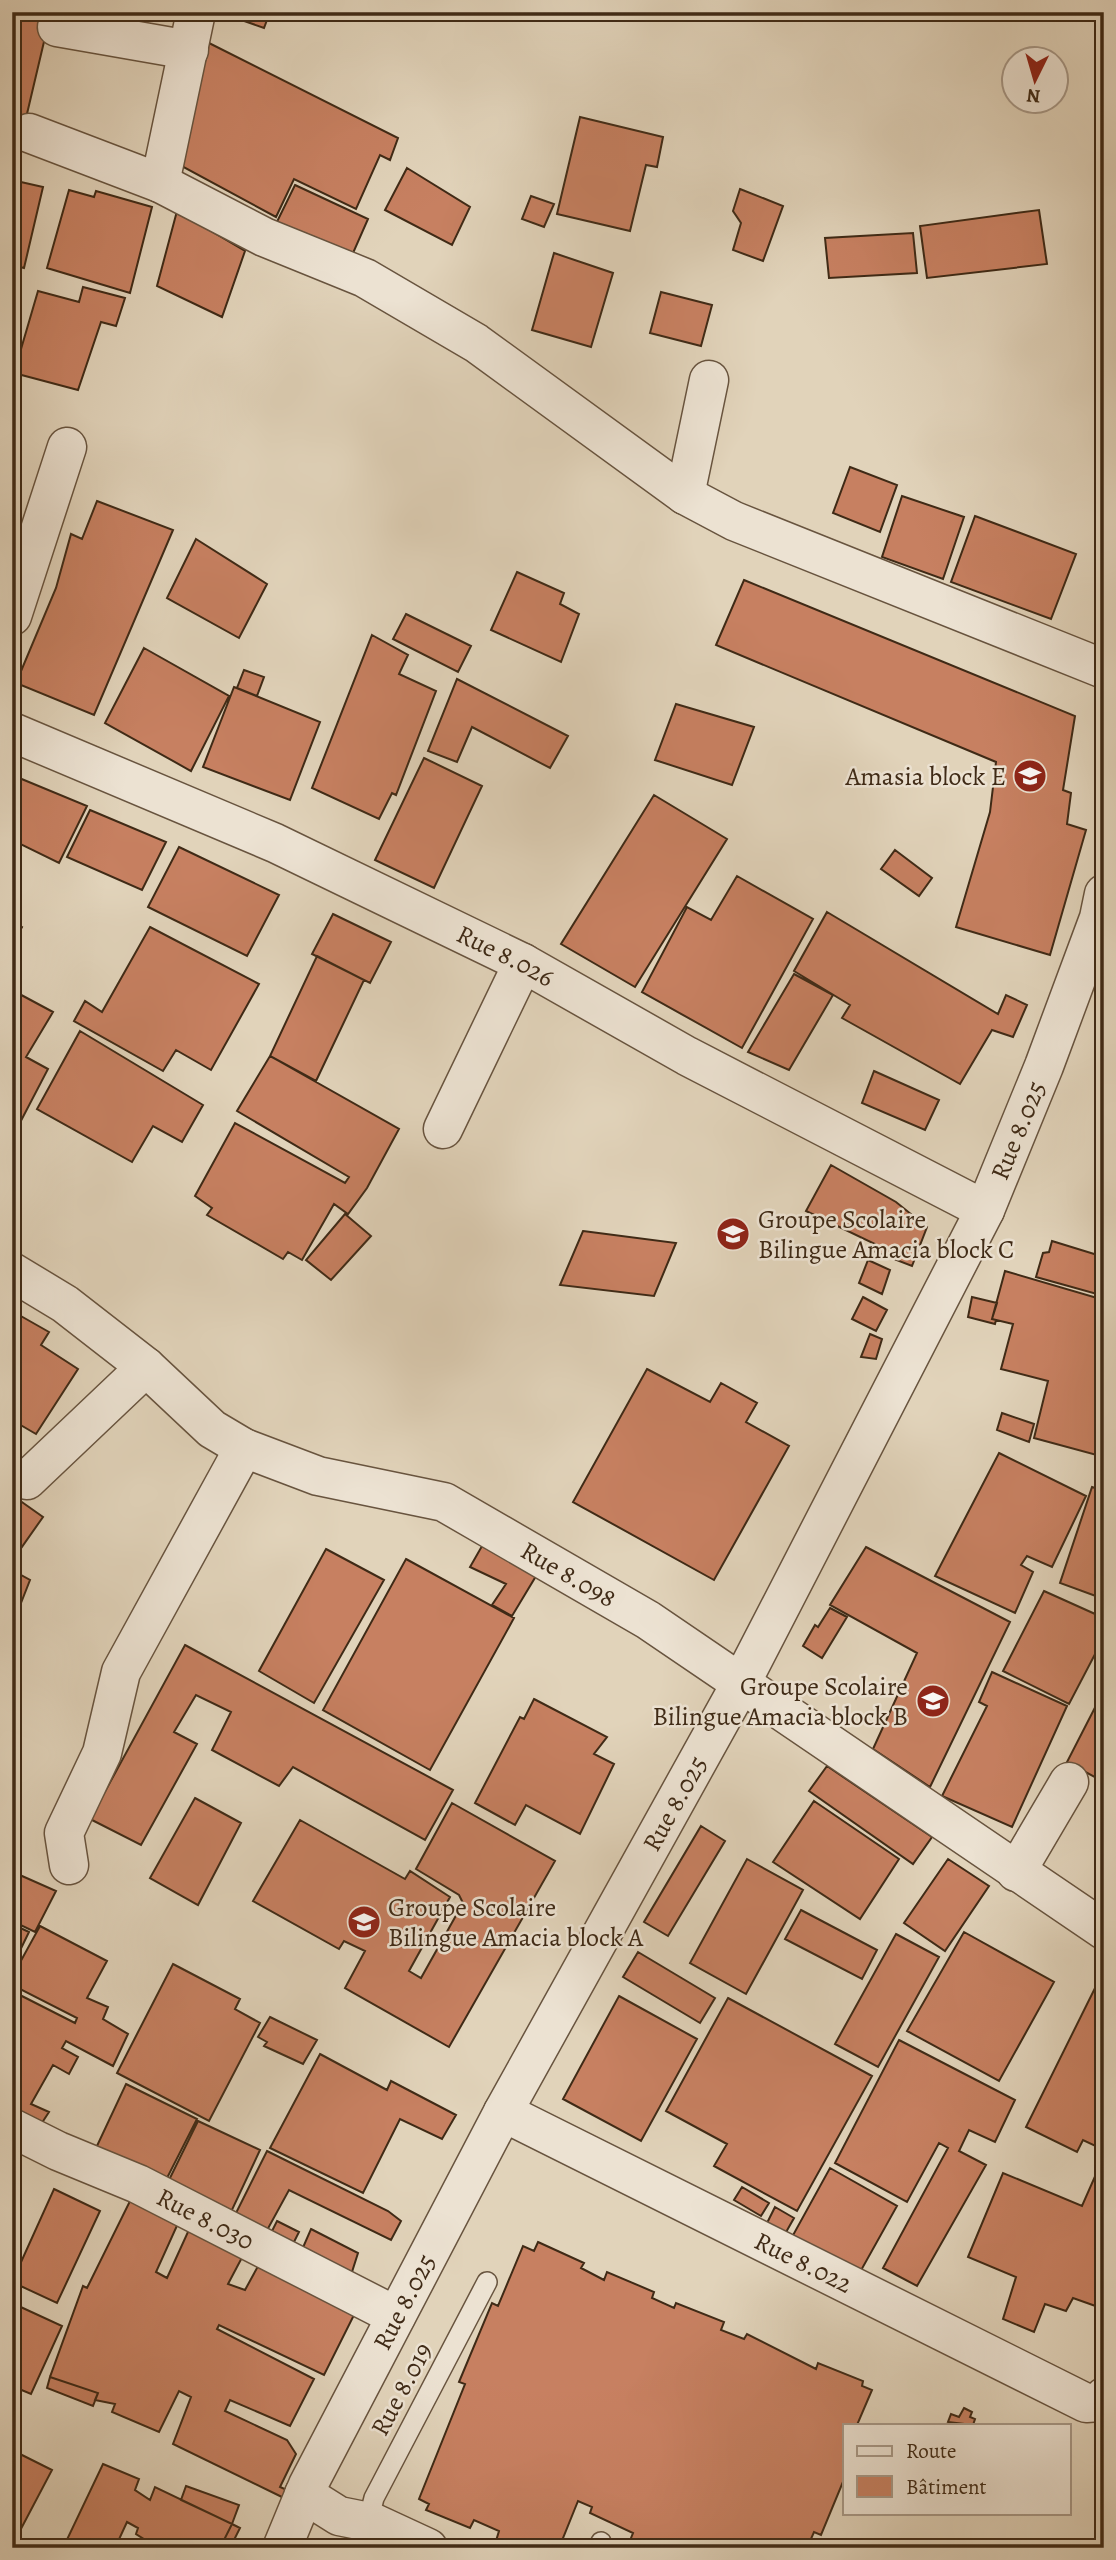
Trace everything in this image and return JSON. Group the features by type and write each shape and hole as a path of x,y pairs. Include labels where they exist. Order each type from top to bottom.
{"street":[{"path":"160,183 195,12"},
{"path":"57,27 189,50"},
{"path":"29,133 160,183 264,237 365,278 476,343 685,495 733,520 1104,669"},
{"path":"685,495 709,380"},
{"path":"12,616 67,447"},
{"name":"Rue 8.026","path":"12,732 275,844 523,963 687,1056 985,1210"},
{"name":"Rue 8.025","path":"282,2548 304,2494 503,2112 740,1685 985,1210 1044,1066 1099,918 1104,894"},
{"path":"443,1129 523,963"},
{"name":"Rue 8.098","path":"12,1272 65,1304 146,1367 212,1429 244,1447 318,1476 444,1502 648,1620 1104,1930"},
{"path":"27,1480 146,1367"},
{"path":"69,1866 64,1833 102,1753 121,1672 244,1447"},
{"path":"1016,1872 1069,1782"},
{"name":"Rue 8.022","path":"503,2112 1086,2403 1094,2404 1104,2397"},
{"name":"Rue 8.030","path":"12,2128 58,2151 138,2184 396,2316"},
{"path":"304,2494 339,2516 374,2523 428,2548"}],"lane":[{"name":"Rue 8.019","path":"374,2523 370,2514 373,2498 487,2282"}],"building":[{"path":"12,12 51,12 26,118 12,115"},
{"path":"234,12 270,12 264,28 233,17"},
{"path":"203,40 398,138 390,160 380,155 356,209 294,179 276,217 176,163"},
{"path":"580,117 663,137 657,167 646,165 630,231 557,214"},
{"path":"407,168 470,207 452,245 385,210"},
{"path":"12,180 43,187 24,268 12,265"},
{"path":"295,185 368,219 346,269 270,236"},
{"path":"740,189 783,206 763,261 733,250 741,223 733,211"},
{"path":"69,190 94,197 96,191 152,207 130,293 47,268"},
{"path":"531,196 554,204 544,227 522,219"},
{"path":"1039,210 1047,264 927,278 920,226"},
{"path":"177,211 245,251 222,317 157,286"},
{"path":"913,233 917,273 829,278 825,238"},
{"path":"554,253 613,273 591,347 532,330"},
{"path":"83,287 125,298 116,326 101,322 78,390 14,373 38,291 79,302"},
{"path":"661,292 712,305 701,346 650,333"},
{"path":"850,467 897,485 880,532 833,513"},
{"path":"902,496 964,517 943,579 882,557"},
{"path":"97,501 173,530 94,715 16,683 56,588 71,534 82,539"},
{"path":"975,516 1076,554 1051,619 951,582"},
{"path":"196,539 267,584 239,638 167,598"},
{"path":"517,572 564,593 560,604 579,614 561,662 491,630"},
{"name":"Amasia block E","path":"744,580 1075,716 1063,790 1071,793 1067,824 1086,830 1050,955 956,927 990,812 996,762 716,645"},
{"path":"406,614 471,646 458,672 393,639"},
{"path":"372,635 408,655 399,674 436,691 396,795 392,793 379,819 312,788"},
{"path":"144,648 229,696 191,771 105,723"},
{"path":"244,670 264,677 257,696 237,688"},
{"path":"457,679 568,736 550,768 472,727 457,762 428,751"},
{"path":"234,687 320,722 290,800 203,767"},
{"path":"676,704 754,727 732,785 655,760"},
{"path":"424,758 482,786 434,888 375,860"},
{"path":"12,775 87,806 59,863 12,840"},
{"path":"654,795 727,839 635,987 561,944"},
{"path":"90,810 166,842 142,890 67,857"},
{"path":"179,847 279,895 247,956 148,907"},
{"path":"895,850 932,878 919,896 881,869"},
{"path":"737,876 813,919 742,1048 642,992 687,907 711,920"},
{"path":"827,912 998,1014 1006,995 1027,1005 1013,1037 992,1030 960,1084 842,1018 850,1005 794,971"},
{"path":"333,914 391,942 370,983 312,954"},
{"path":"12,921 22,927 12,944"},
{"path":"150,927 259,984 211,1070 176,1050 163,1071 74,1021 85,1001 102,1012"},
{"path":"317,956 364,980 316,1081 270,1056"},
{"path":"794,974 833,995 789,1070 748,1052"},
{"path":"12,990 53,1012 26,1057 48,1069 12,1138"},
{"path":"80,1031 203,1105 182,1142 153,1126 132,1162 37,1109"},
{"path":"270,1056 399,1129 367,1188 348,1214 334,1204 302,1260 288,1252 283,1259 207,1215 212,1208 195,1196 235,1123 345,1183 349,1177 237,1111"},
{"path":"874,1071 939,1100 925,1130 862,1103"},
{"path":"831,1165 896,1202 927,1227 912,1266 873,1251 875,1244 806,1211"},
{"path":"345,1214 371,1236 331,1280 306,1260"},
{"path":"583,1231 676,1243 654,1296 560,1285"},
{"path":"1052,1241 1104,1257 1104,1296 1036,1277 1043,1253 1049,1252"},
{"path":"868,1260 890,1270 882,1294 859,1283"},
{"path":"1005,1271 1104,1300 1104,1457 1034,1438 1048,1381 1001,1369 1013,1324 992,1319"},
{"path":"863,1297 887,1310 876,1331 852,1319"},
{"path":"972,1297 997,1303 992,1319 996,1320 995,1324 968,1317"},
{"path":"12,1311 49,1332 41,1345 78,1369 36,1434 12,1420"},
{"path":"870,1334 882,1339 876,1359 861,1357"},
{"path":"647,1369 710,1402 721,1383 757,1403 746,1422 789,1446 714,1580 573,1502"},
{"path":"1002,1413 1034,1424 1029,1442 997,1430"},
{"path":"999,1453 1086,1496 1052,1567 1027,1556 1021,1565 1033,1572 1015,1613 935,1576"},
{"path":"1104,1463 1104,1484 1101,1483"},
{"path":"1092,1487 1104,1491 1104,1599 1060,1583"},
{"path":"19,1500 43,1517 12,1561 12,1510"},
{"path":"482,1546 536,1576 512,1616 492,1605 506,1584 470,1567"},
{"name":"Groupe Scolaire Bilingue Amacia block B","path":"866,1547 1010,1622 930,1787 873,1749 917,1653 830,1605"},
{"path":"326,1549 384,1580 314,1703 259,1671"},
{"path":"406,1559 514,1618 430,1770 323,1710"},
{"path":"12,1570 30,1580 12,1626"},
{"path":"1044,1591 1104,1618 1104,1637 1069,1704 1003,1671"},
{"path":"830,1608 847,1617 822,1658 803,1646 815,1625 818,1627"},
{"path":"185,1645 453,1790 425,1840 293,1767 279,1786 212,1750 231,1712 196,1695 174,1732 197,1744 141,1845 90,1819"},
{"path":"992,1672 1067,1706 1012,1827 942,1796 987,1706 979,1702"},
{"path":"1104,1690 1104,1782 1067,1762"},
{"path":"534,1699 607,1737 594,1754 614,1764 580,1834 526,1805 515,1825 475,1803 520,1717 524,1719"},
{"path":"827,1766 932,1837 913,1864 809,1791"},
{"path":"195,1798 241,1823 198,1905 150,1878"},
{"path":"814,1801 899,1859 860,1919 773,1862"},
{"name":"Groupe Scolaire Bilingue Amacia block A","path":"452,1803 555,1861 449,2047 345,1988 365,1951 344,1941 339,1949 253,1901 300,1820 405,1879 410,1871 450,1897 409,1971 421,1978 463,1903 459,1895 416,1869"},
{"path":"701,1826 725,1841 668,1936 644,1922"},
{"path":"747,1859 803,1890 746,1994 690,1963"},
{"path":"948,1859 989,1886 945,1951 904,1923"},
{"path":"13,1872 56,1891 35,1932 12,1921"},
{"path":"801,1910 877,1950 862,1979 785,1939"},
{"path":"12,1924 29,1932 12,1967"},
{"path":"40,1926 107,1961 87,1998 108,2007 103,2019 128,2034 113,2066 66,2041 62,2048 78,2057 69,2074 53,2065 31,2104 49,2112 36,2132 12,2121 12,1991 75,2023 77,2018 12,1985 12,1977"},
{"path":"964,1932 1054,1982 999,2081 907,2031"},
{"path":"896,1934 939,1957 878,2067 835,2044"},
{"path":"638,1952 715,1998 700,2023 623,1977"},
{"path":"173,1964 240,1999 235,2009 260,2023 209,2121 117,2073"},
{"path":"1100,1978 1104,1981 1104,2150 1083,2140 1077,2152 1026,2127"},
{"path":"619,1996 697,2039 641,2141 563,2099"},
{"path":"728,1998 872,2076 797,2211 714,2166 727,2144 666,2111"},
{"path":"270,2017 317,2040 303,2064 264,2046 267,2042 258,2037"},
{"path":"899,2040 1015,2100 995,2142 969,2130 959,2151 986,2165 917,2286 883,2268 948,2148 939,2143 907,2202 835,2163"},
{"path":"320,2054 387,2090 391,2081 456,2115 442,2139 400,2119 363,2193 270,2148"},
{"path":"126,2084 197,2119 165,2182 96,2148"},
{"path":"198,2121 260,2150 231,2212 168,2182"},
{"path":"267,2151 388,2211 401,2221 391,2240 289,2190 265,2234 234,2217"},
{"path":"1100,2165 1104,2168 1104,2309 1073,2298 1066,2311 1045,2304 1034,2332 1003,2319 1016,2277 968,2257 1003,2173 1082,2206"},
{"path":"830,2168 897,2206 859,2274 792,2237"},
{"path":"742,2187 769,2203 761,2216 734,2200"},
{"path":"54,2189 100,2211 57,2303 12,2282"},
{"path":"132,2197 180,2219 156,2272 167,2278 192,2223 246,2250 228,2284 245,2290 263,2257 360,2303 324,2375 219,2325 217,2329 314,2379 290,2426 230,2400 225,2411 287,2440 296,2454 280,2487 287,2490 284,2498 173,2444 191,2397 179,2391 159,2432 112,2412 115,2404 95,2400 98,2393 50,2377 83,2286 87,2288"},
{"path":"775,2207 794,2218 785,2234 766,2225"},
{"path":"277,2221 299,2232 291,2248 269,2237"},
{"path":"311,2229 358,2253 351,2275 301,2252"},
{"path":"538,2242 584,2263 581,2268 604,2280 607,2272 654,2292 652,2298 674,2308 676,2303 724,2322 721,2330 744,2339 747,2334 816,2369 818,2363 863,2381 862,2386 872,2390 857,2424 843,2424 843,2482 821,2535 814,2532 807,2548 627,2548 633,2533 590,2513 592,2507 578,2501 559,2548 514,2548 496,2541 499,2531 474,2520 470,2528 426,2510 429,2504 419,2499 465,2384 459,2382 492,2303 498,2306 523,2246 534,2251"},
{"path":"12,2303 62,2326 31,2394 12,2386"},
{"path":"50,2377 98,2393 93,2406 47,2388"},
{"path":"964,2408 972,2412 970,2417 975,2419 973,2424 948,2422 951,2414 959,2417"},
{"path":"12,2450 52,2470 13,2544 12,2544"},
{"path":"103,2464 139,2479 135,2490 150,2500 155,2487 232,2524 220,2548 158,2548 136,2534 138,2528 127,2522 115,2548 63,2548"},
{"path":"186,2486 239,2505 232,2524 181,2500"},
{"path":"232,2524 240,2528 230,2548 220,2548"}],"place":[{"name":"Amasia block E","path":"1030,776"},
{"name":"Groupe Scolaire Bilingue Amacia block C","path":"733,1234"},
{"name":"Groupe Scolaire Bilingue Amacia block B","path":"933,1701"},
{"name":"Groupe Scolaire Bilingue Amacia block A","path":"364,1922"}]}
